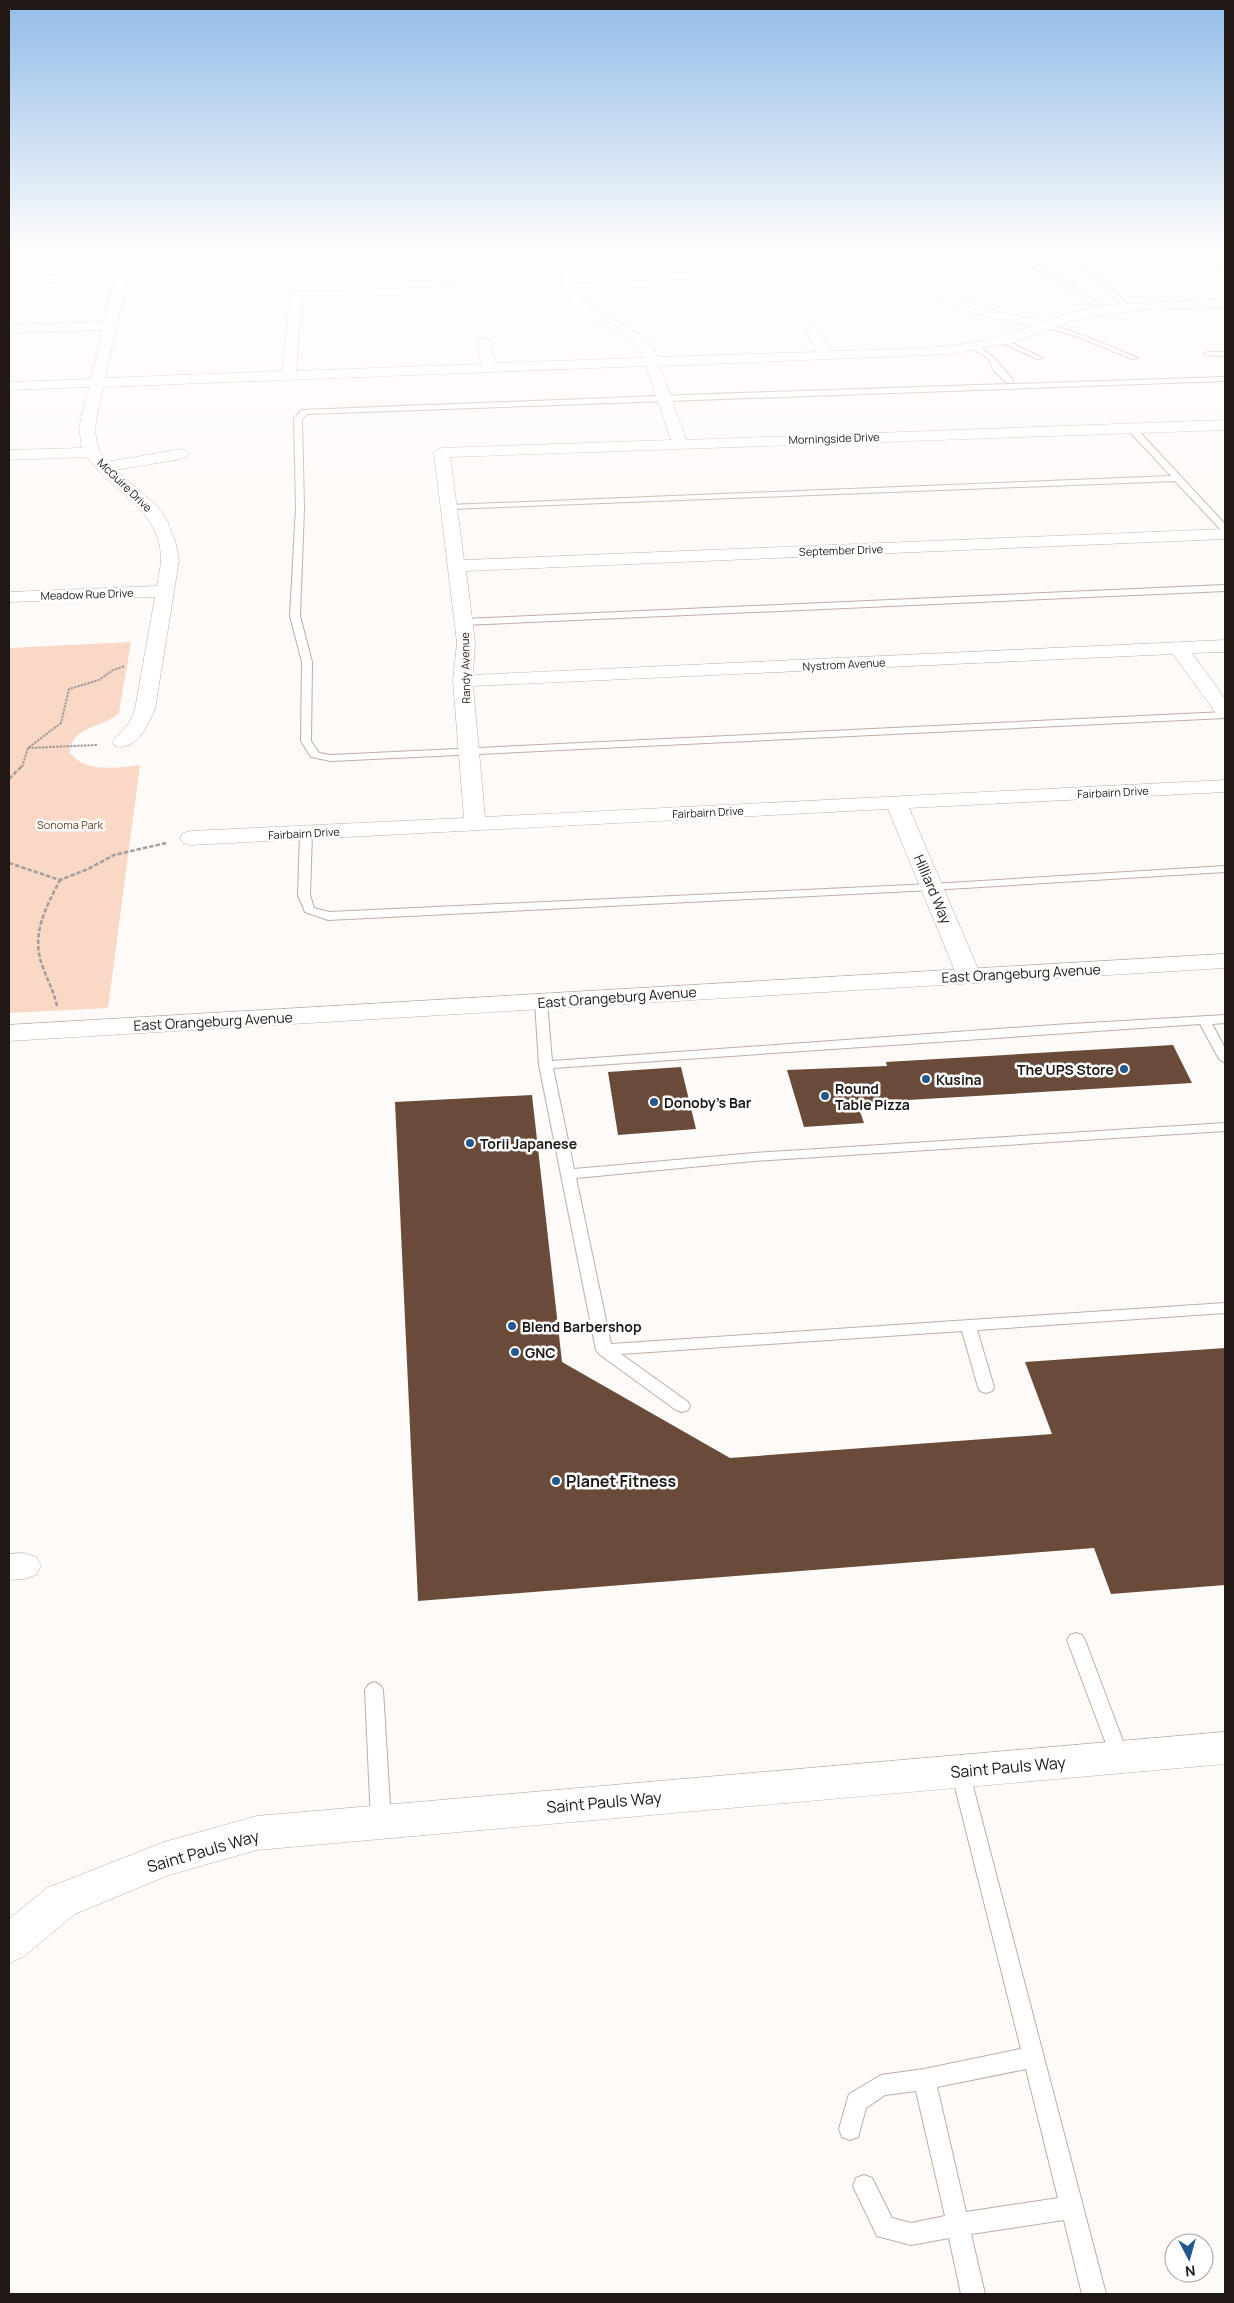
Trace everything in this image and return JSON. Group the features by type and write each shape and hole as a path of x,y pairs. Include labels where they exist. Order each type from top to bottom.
{"street":[{"name":"McGuire Drive","path":"103,358 87,427 91,452 103,467 146,502 164,530 169,546 170,560 145,709 138,725 122,742"},
{"path":"289,374 290,358"},
{"path":"487,358 489,367"},
{"path":"9,386 725,358"},
{"path":"651,361 680,444"},
{"name":"Morningside Drive","path":"442,453 1225,424"},
{"path":"9,455 91,452"},
{"name":"Randy Avenue","path":"442,453 466,643 463,681 475,824"},
{"path":"103,467 181,454"},
{"name":"September Drive","path":"457,566 1225,534"},
{"name":"Meadow Rue Drive","path":"9,597 165,591"},
{"name":"Nystrom Avenue","path":"463,681 1225,646"},
{"path":"1178,648 1225,713"},
{"name":"Fairbairn Drive","path":"191,838 1225,786"},
{"name":"Hilliard Way","path":"896,803 969,976"},
{"name":"East Orangeburg Avenue","path":"9,1033 1225,961"},
{"name":"Saint Pauls Way","path":"9,1944 61,1901 164,1859 257,1833 1225,1748"}],"lane":[{"path":"992,358 996,368 1010,381"},
{"path":"1225,379 305,412 298,418 300,508 295,616 306,662 306,741 315,755 331,758 1225,713"},
{"path":"1131,428 1225,529"},
{"path":"449,507 1178,478"},
{"path":"463,622 1225,588"},
{"path":"306,832 304,895 309,910 328,916 932,887 1225,870"},
{"path":"540,1002 546,1065 604,1350 682,1406"},
{"path":"546,1065 1225,1019"},
{"path":"1204,1020 1225,1059"},
{"path":"569,1174 754,1157 1225,1127"},
{"path":"604,1350 1225,1308"},
{"path":"968,1325 986,1387"},
{"path":"1076,1640 1120,1757"},
{"path":"374,1690 381,1822"},
{"path":"960,1771 1094,2294"},
{"path":"850,2129 857,2102 881,2085 924,2079 1034,2057"},
{"path":"924,2079 973,2294"},
{"path":"864,2186 885,2228 911,2234 1072,2207"}],"path":[{"path":"9,779 21,769 28,748 61,723 69,688 100,680 113,670 123,666 154,664"},
{"path":"28,748 122,742"},
{"path":"9,863 60,880 88,869 114,855 191,838"},
{"path":"54,1030 58,1013 54,990 36,948 37,931 46,906 60,880"}],"green space":[{"name":"Sonoma Park","path":"131,642 119,713 106,722 81,733 71,744 70,753 84,764 102,768 140,765 108,1008 9,1013 9,648"}],"building":[{"path":"1173,1045 1192,1083 857,1103 864,1123 804,1127 787,1070 887,1066 886,1062"},
{"path":"681,1067 696,1129 618,1135 608,1072"},
{"path":"532,1095 562,1362 730,1458 1052,1434 1025,1362 1225,1348 1225,1585 1111,1594 1094,1548 418,1601 395,1102"}],"place":[{"name":"The UPS Store","path":"1124,1069"},
{"name":"Kusina","path":"926,1079"},
{"name":"Round Table Pizza","path":"825,1096"},
{"name":"Donoby's Bar","path":"654,1102"},
{"name":"Torii Japanese","path":"470,1143"},
{"name":"Blend Barbershop","path":"512,1326"},
{"name":"GNC","path":"515,1352"},
{"name":"Planet Fitness","path":"556,1481"}]}
